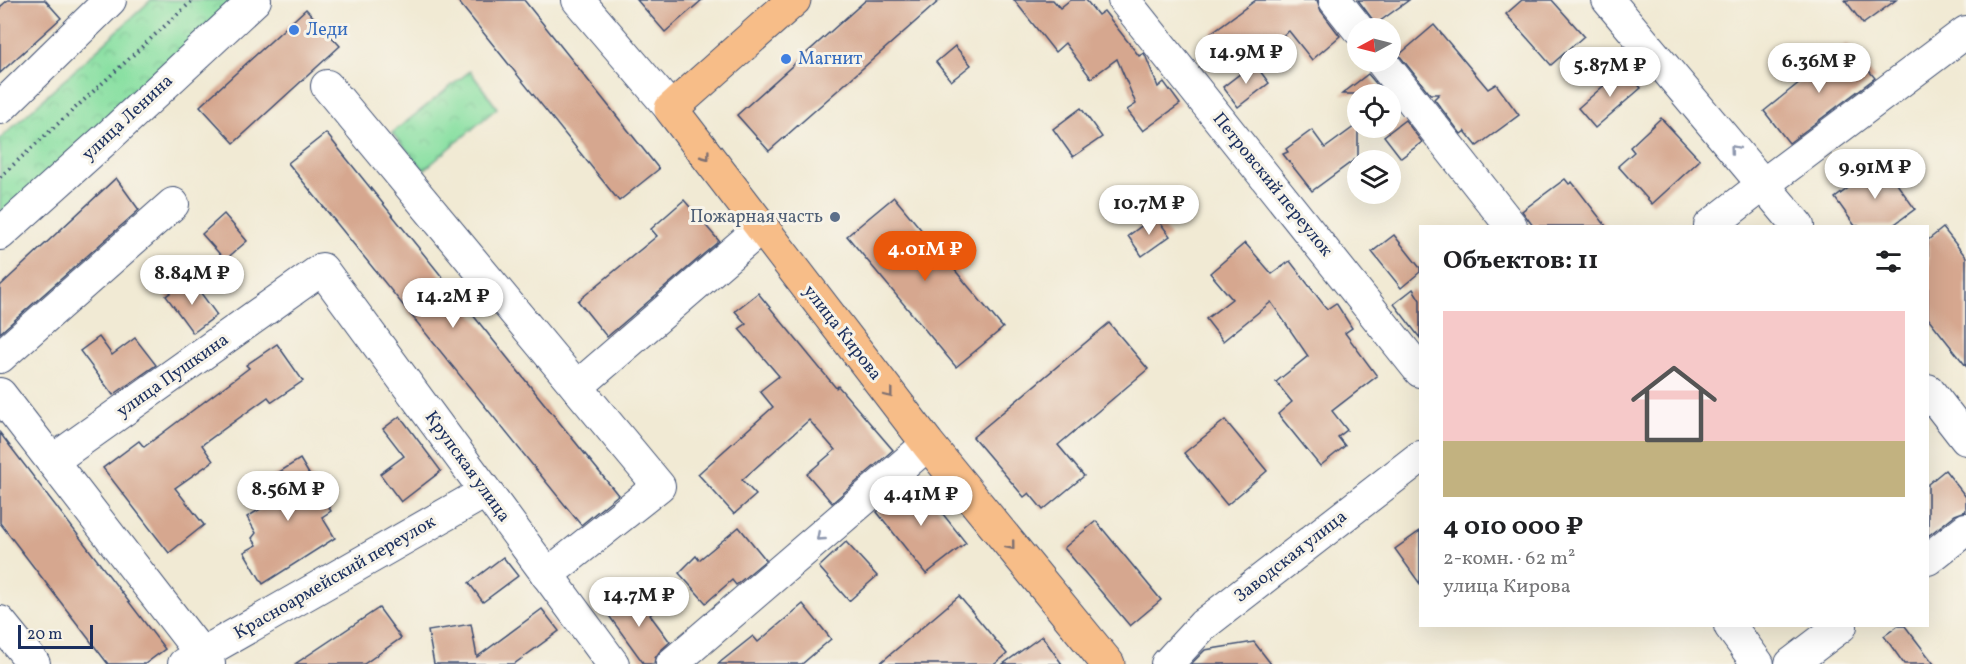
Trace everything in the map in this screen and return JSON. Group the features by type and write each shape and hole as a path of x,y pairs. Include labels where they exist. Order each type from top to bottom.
{"main road":[{"path":"671,110 794,0"},
{"name":"улица Кирова","path":"671,110 928,444 1108,664"}],"street":[{"name":"улица Ленина","path":"0,234 255,0"},
{"name":"улица Кирова","path":"578,0 671,110"},
{"name":"Петровский переулок","path":"1124,0 1419,370"},
{"path":"1335,0 1349,18"},
{"path":"1608,0 1797,225"},
{"path":"0,108 90,6"},
{"path":"1711,225 1966,32"},
{"path":"1390,72 1510,225"},
{"path":"327,86 659,486 547,575"},
{"path":"0,357 172,204"},
{"path":"577,387 761,228"},
{"name":"улица Пушкина","path":"52,461 322,269"},
{"name":"Крупская улица","path":"322,269 613,664"},
{"path":"1929,391 1966,439"},
{"path":"0,395 52,461 198,661"},
{"path":"672,664 928,444"},
{"name":"Заводская улица","path":"1167,664 1203,625 1419,458"},
{"name":"Красноармейский переулок","path":"198,661 485,492"},
{"path":"1929,558 1966,529"},
{"path":"0,622 34,664"},
{"path":"1731,627 1758,664"},
{"path":"1791,664 1840,627"}],"path":[{"path":"0,177 193,0"}],"green space":[{"path":"151,0 240,0 0,220 0,139"},
{"path":"470,71 497,108 424,170 392,133"}],"building":[{"path":"8,0 45,0 61,18 0,73 0,7"},
{"path":"457,0 524,0 659,169 619,201"},
{"path":"637,0 702,0 665,32"},
{"path":"866,0 940,0 769,151 737,115"},
{"path":"1014,0 1053,0 1060,8 1070,0 1086,0 1098,15 1104,11 1139,56 1144,53 1158,87 1164,82 1180,104 1143,131 1127,110 1136,104 1117,59 1091,78 1065,43 1055,52"},
{"path":"1256,0 1317,0 1321,11 1340,36 1312,60 1289,31 1236,68 1211,33"},
{"path":"1358,0 1409,0 1384,18 1372,18"},
{"path":"1522,0 1552,0 1584,36 1551,65 1506,14"},
{"path":"1845,0 1896,0 1863,24"},
{"path":"306,9 340,46 234,143 200,106"},
{"path":"1434,25 1488,89 1496,84 1519,115 1477,146 1465,131 1461,134 1434,99 1439,94 1430,94 1401,58 1401,53"},
{"path":"1847,44 1875,78 1789,143 1764,111"},
{"path":"955,46 971,65 951,81 936,62"},
{"path":"1254,63 1269,83 1238,107 1223,87"},
{"path":"1624,68 1641,88 1595,128 1578,108"},
{"path":"1368,74 1376,84 1355,84"},
{"path":"1081,108 1102,137 1073,157 1053,129"},
{"path":"1661,118 1700,160 1652,204 1618,166 1634,152 1630,147"},
{"path":"1405,120 1422,142 1401,158 1401,150 1395,150 1386,138 1401,138 1401,123"},
{"path":"1312,130 1325,148 1347,132 1347,138 1358,138 1358,150 1347,150 1347,165 1312,191 1283,154 1288,152 1286,149"},
{"path":"326,133 618,495 581,525 288,163"},
{"path":"1882,163 1915,209 1893,225 1854,225 1835,198"},
{"path":"116,178 139,210 0,333 0,286"},
{"path":"1565,179 1569,184 1572,182 1605,225 1532,225 1522,211"},
{"path":"894,197 1003,328 956,367 847,236"},
{"path":"684,200 719,241 607,337 578,301 657,236 651,229"},
{"path":"224,214 247,241 225,260 202,234"},
{"path":"1155,216 1170,236 1142,256 1128,236"},
{"path":"1943,228 1966,257 1966,366 1929,319 1929,239"},
{"path":"1394,235 1419,267 1419,273 1401,288 1372,252"},
{"path":"1245,243 1272,274 1290,261 1327,309 1336,303 1352,328 1345,333 1377,376 1332,411 1347,430 1338,437 1345,446 1320,466 1278,414 1292,402 1276,382 1308,356 1271,302 1223,341 1206,319 1232,299 1210,273"},
{"path":"190,278 217,315 193,333 166,296"},
{"path":"1413,289 1419,298 1419,337 1394,304"},
{"path":"758,293 836,388 838,386 893,450 832,503 807,474 835,450 809,420 742,480 756,495 734,514 698,474 773,407 760,391 779,376 739,329 746,324 735,311"},
{"path":"1109,323 1148,369 1058,445 1084,476 1043,510 1029,493 1024,497 973,437"},
{"path":"99,337 112,355 135,338 156,365 113,395 80,351"},
{"path":"277,344 303,381 272,402 268,397 202,445 213,461 175,488 204,525 169,553 103,468 139,441 144,447 249,368 246,365"},
{"path":"400,416 441,471 401,502 380,474 404,456 383,429"},
{"path":"1225,420 1267,471 1227,505 1184,453"},
{"path":"0,433 165,649 145,664 108,664 0,523"},
{"path":"300,459 331,511 322,517 335,538 263,584 244,552 257,545 252,538 256,533 247,517 262,508 257,501 266,495 260,484"},
{"path":"1945,470 1966,497 1966,511 1955,515 1929,535 1929,483"},
{"path":"915,479 966,543 926,574 877,512"},
{"path":"1096,521 1161,600 1130,626 1064,548"},
{"path":"739,527 766,560 736,585 732,580 706,603 679,573 696,556 699,560"},
{"path":"1419,532 1419,583 1395,549"},
{"path":"846,542 877,576 849,601 819,567"},
{"path":"503,557 518,576 483,602 469,583"},
{"path":"636,591 653,612 650,615 670,642 660,651 654,664 644,664 607,613"},
{"path":"959,596 1007,654 995,664 879,664"},
{"path":"803,604 831,639 802,664 718,664 753,636 758,642"},
{"path":"379,608 401,638 364,664 295,664"},
{"path":"542,609 559,631 514,664 434,664 428,631 471,624 477,657"},
{"path":"1897,627 1906,627 1934,664 1904,664 1884,636"},
{"path":"1042,636 1062,664 1003,664"},
{"path":"1254,642 1271,664 1191,664 1205,650"}],"place":[{"name":"Леди","path":"294,30"},
{"name":"Магнит","path":"786,59"},
{"name":"Пожарная часть","path":"835,217"}]}
